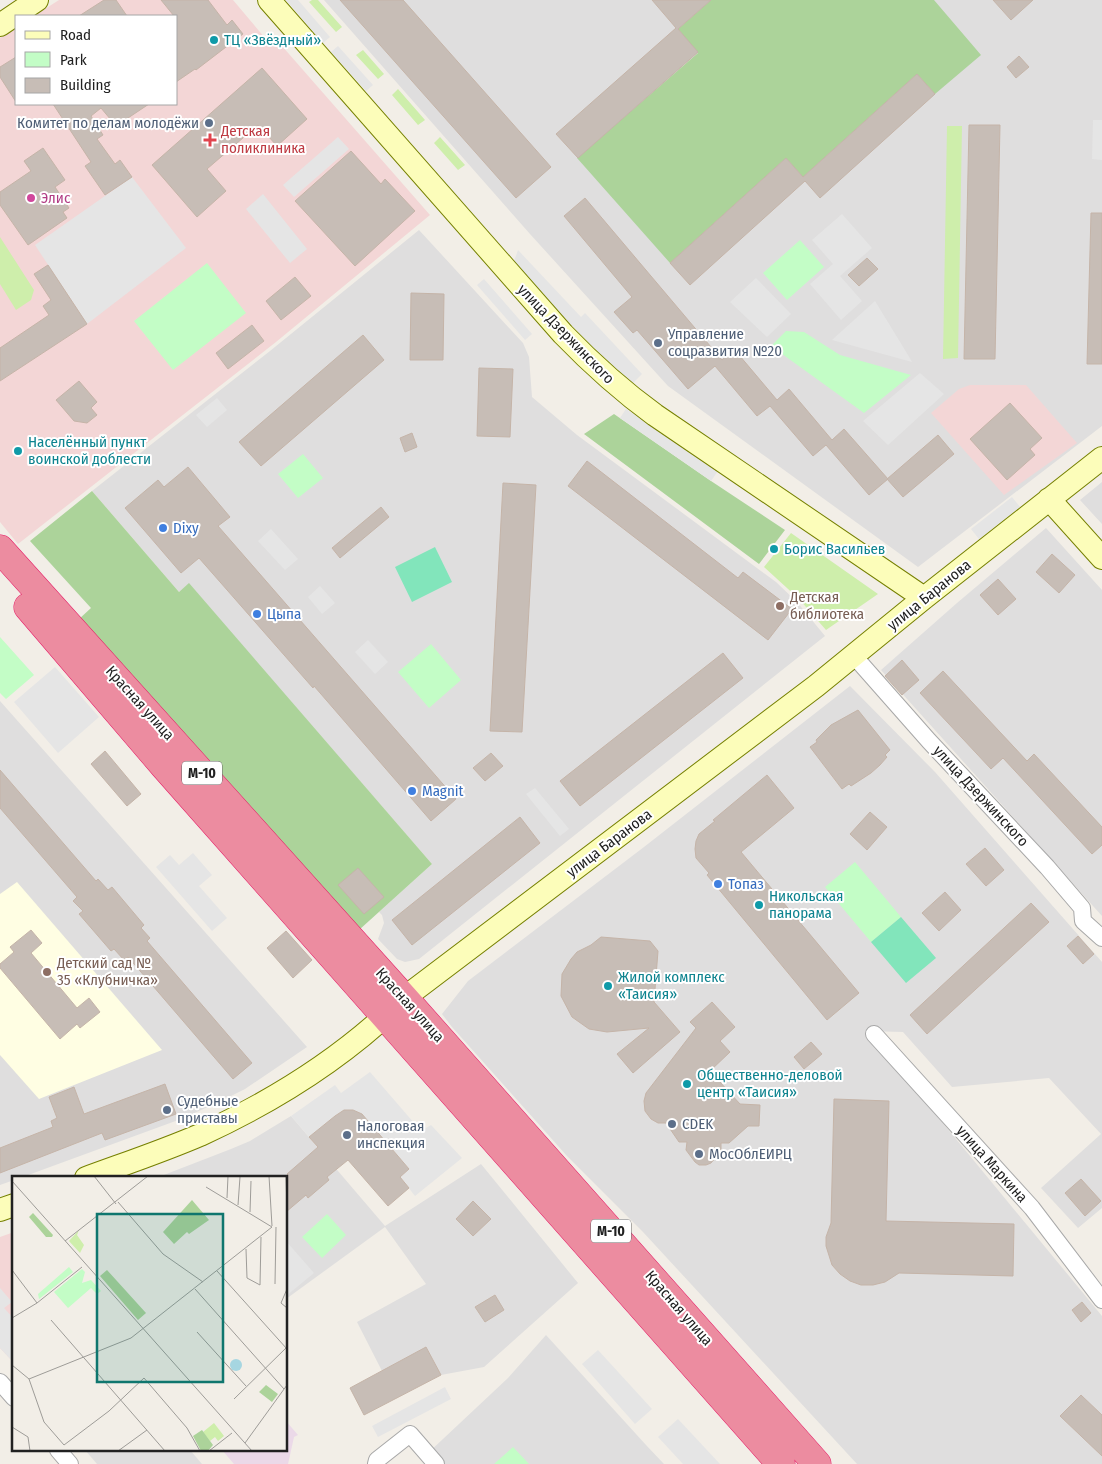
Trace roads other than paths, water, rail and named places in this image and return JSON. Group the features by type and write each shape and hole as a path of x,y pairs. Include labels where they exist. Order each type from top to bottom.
{"highway":[{"name":"Красная улица","path":"0,549 404,998 817,1464"},
{"name":"Красная улица","path":"0,576 164,766 781,1464"}],"street":[{"path":"0,25 37,0"},
{"name":"улица Дзержинского","path":"269,0 563,334 609,379 655,415 924,598"},
{"name":"улица Баранова","path":"91,1176 200,1134 241,1114 302,1078 385,1016 404,998 854,656 924,598 1102,458"},
{"path":"1049,500 1102,558"},
{"path":"899,619 906,600 906,592 900,581"},
{"name":"улица Дзержинского","path":"854,656 929,741 1047,867 1082,908 1083,920 1102,938"},
{"name":"улица Маркина","path":"874,1034 1032,1208 1102,1300"},
{"path":"0,1210 12,1206"},
{"path":"0,1382 12,1396"},
{"path":"376,1464 376,1460 410,1434 436,1464"},
{"path":"60,1452 70,1464"}],"place":[{"name":"ТЦ «Звёздный»","path":"214,40"},
{"name":"Комитет по делам молодёжи","path":"209,123"},
{"name":"Детская поликлиника","path":"210,140"},
{"name":"Элис","path":"31,198"},
{"name":"Управление соцразвития №20","path":"658,343"},
{"name":"Населённый пункт воинской доблести","path":"18,451"},
{"name":"Dixy","path":"163,528"},
{"name":"Борис Васильев","path":"774,549"},
{"name":"Детская библиотека","path":"780,606"},
{"name":"Цыпа","path":"257,614"},
{"name":"Magnit","path":"412,791"},
{"name":"Топаз","path":"718,884"},
{"name":"Никольская панорама","path":"759,905"},
{"name":"Детский сад № 35 «Клубничка»","path":"47,972"},
{"name":"Жилой комплекс «Таисия»","path":"608,986"},
{"name":"Общественно-деловой центр «Таисия»","path":"687,1084"},
{"name":"Судебные приставы","path":"167,1110"},
{"name":"CDEK","path":"672,1124"},
{"name":"Налоговая инспекция","path":"347,1135"},
{"name":"МосОблЕИРЦ","path":"699,1154"}]}
